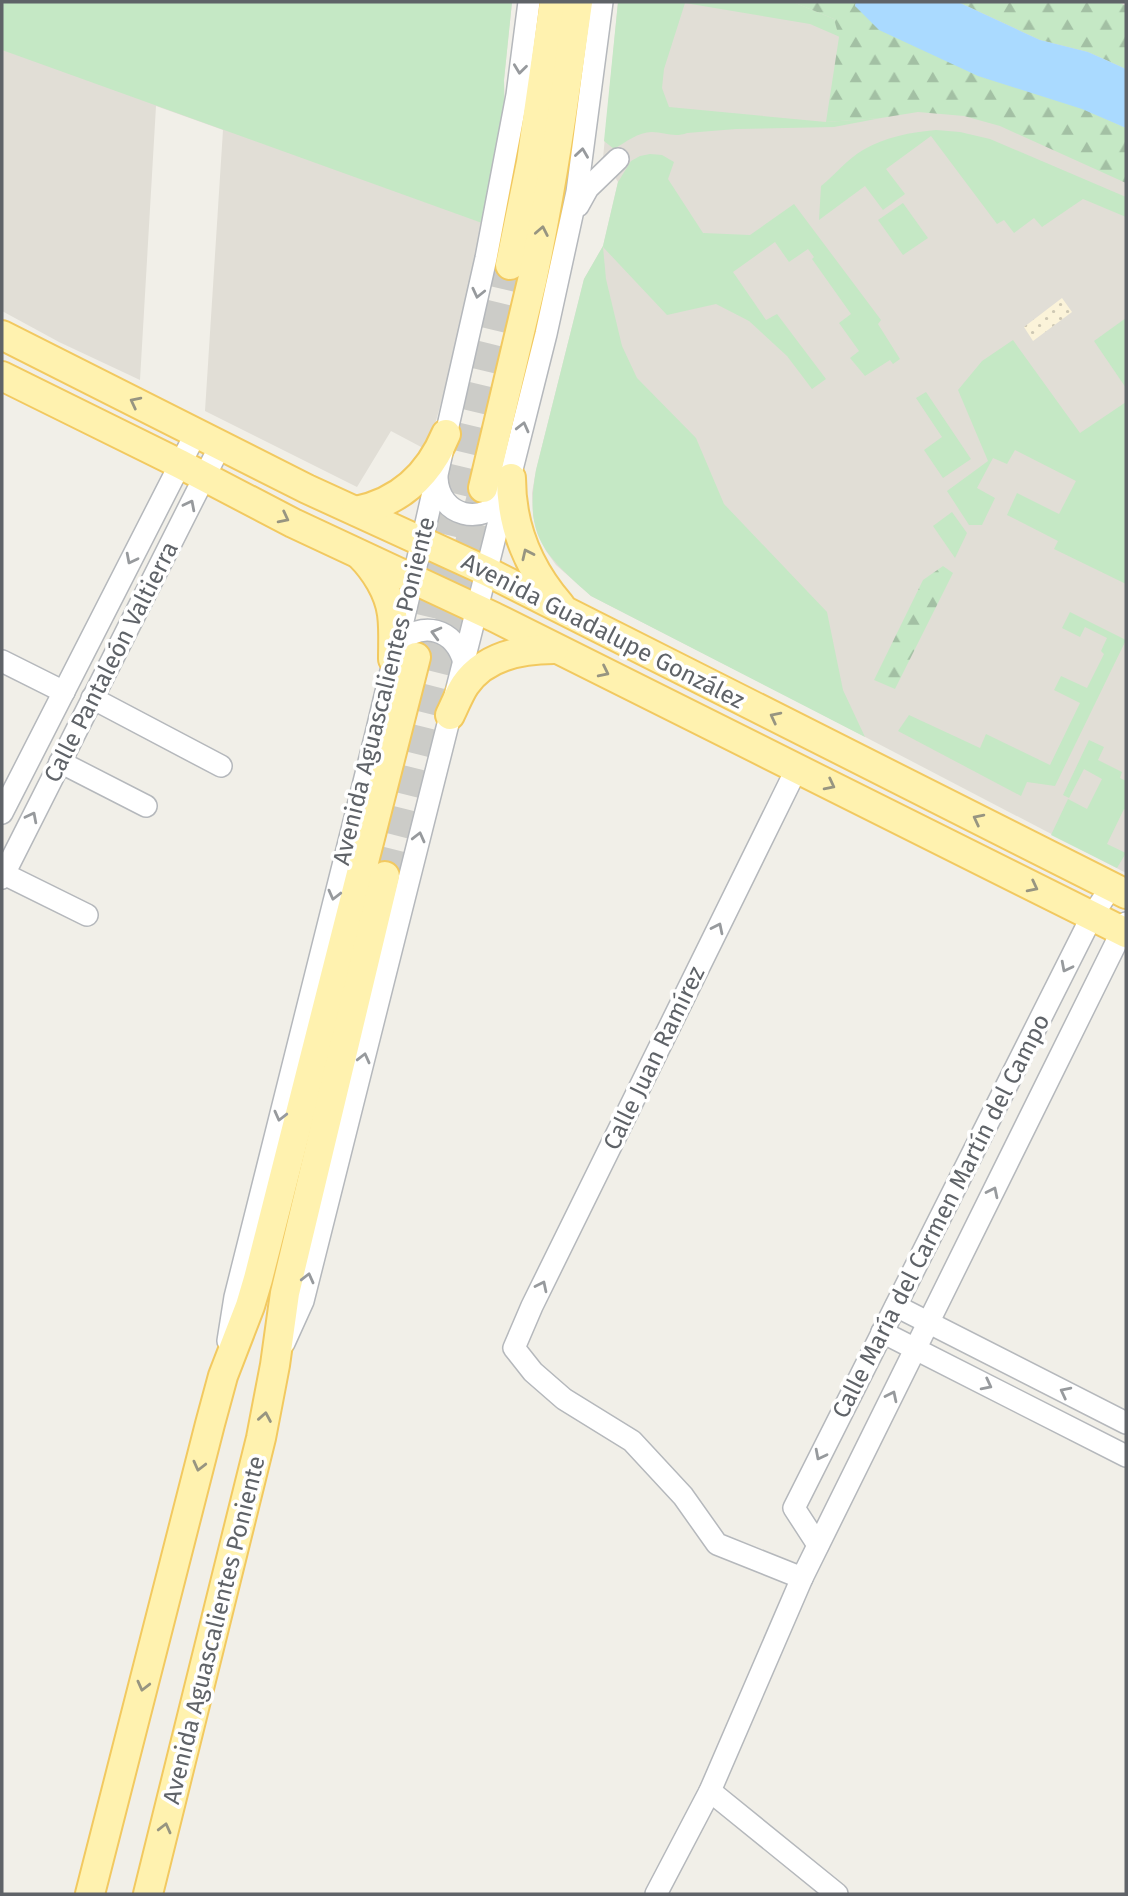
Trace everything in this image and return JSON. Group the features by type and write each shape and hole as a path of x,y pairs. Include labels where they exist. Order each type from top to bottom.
{"main road":[{"path":"510,265 531,162 554,2"},
{"name":"Avenida Aguascalientes Poniente","path":"500,488 564,105 578,2"},
{"name":"Avenida Guadalupe González","path":"2,335 307,489 486,571 1118,890"},
{"name":"Avenida Guadalupe González","path":"2,376 293,523 477,609 1091,916 1125,929"},
{"path":"356,511 383,504 407,489 431,464 446,434"},
{"path":"500,488 540,579 564,610"},
{"path":"358,553 370,565 388,597 402,653"},
{"path":"450,715 465,685 490,663 519,651 557,649"},
{"name":"Avenida Aguascalientes Poniente","path":"90,1894 223,1376 258,1279 402,653"},
{"name":"Avenida Aguascalientes Poniente","path":"148,1894 261,1438 285,1293 385,876"}],"street":[{"name":"Avenida Aguascalientes Poniente","path":"402,653 413,579 486,258 517,95 529,2"},
{"name":"Avenida Aguascalientes Poniente","path":"275,1365 303,1301 477,609 500,488 546,334 577,192 602,2"},
{"path":"571,220 588,188 618,159"},
{"name":"Calle Pantaleón Valtierra","path":"2,813 64,692 208,439"},
{"name":"Calle Pantaleón Valtierra","path":"2,875 92,698 192,470"},
{"path":"436,476 437,485 445,501 459,512 477,515 485,513 500,504 500,488"},
{"path":"402,653 413,632 433,630 442,633 457,645 464,662"},
{"path":"2,661 64,692"},
{"path":"92,698 221,766"},
{"path":"60,762 146,806"},
{"name":"Calle Juan Ramírez","path":"797,768 538,1294 514,1348 533,1372 564,1399 632,1441 682,1496 717,1544 802,1578"},
{"path":"2,875 87,915"},
{"name":"Calle María del Carmen Martín del Campo","path":"818,1545 794,1508 1091,916 1118,890"},
{"name":"Calle María del Carmen Martín del Campo","path":"656,1894 710,1791 818,1545 1125,929"},
{"path":"895,1306 1121,1420 1103,1444"},
{"path":"882,1332 1126,1456"},
{"path":"710,1791 837,1894"}],"shaded area":[{"path":"2,2 512,2 504,80 505,132 447,381 434,428 423,448 391,431 357,487 205,411 223,130 156,106 140,380 59,342 2,311"},
{"path":"618,2 1126,2 1126,873 591,596 556,565 546,551 533,516 532,493 536,470 584,279 603,246 618,182 603,158"}],"green space":[{"path":"2,2 512,2 504,80 505,132 482,223 2,50"},
{"path":"618,2 793,2 834,19 840,37 810,24 685,3 664,69 662,88 669,107 826,122 881,118 834,127 736,129 678,135 647,132 614,149 604,141"},
{"path":"793,2 856,2 855,6 1126,128 1126,183 1000,126 964,116 918,112 826,122 839,37 834,19"},
{"path":"958,2 1118,2 1126,6 1126,69 1088,52 1040,40"},
{"path":"936,130 990,139 1126,197 1126,217 1083,199 1042,227 1034,218 1014,233 1004,220 997,224 931,136 886,169 905,194 883,210 865,186 819,220 821,186 852,158 871,145 889,138"},
{"path":"650,154 662,155 674,162 668,179 703,233 750,235 794,204 881,320 878,324 900,359 893,364 890,360 865,376 850,358 859,351 839,323 851,314 812,259 814,257 808,249 789,262 775,242 733,272 766,320 777,314 826,379 812,389 787,356 749,321 716,304 667,315 603,247 606,279 622,346 637,378 696,438 724,504 827,612 843,690 865,737 591,596 561,568 541,542 533,512 536,470 584,279 603,246 618,182 631,161"},
{"path":"903,203 928,238 903,255 878,220"},
{"path":"1126,318 1126,388 1094,341"},
{"path":"1013,340 1080,433 1126,402 1126,584 1054,549 1058,541 1007,515 1017,493 1059,514 1076,481 1015,450 1007,464 993,458 977,488 995,498 982,525 969,525 947,491 988,461 958,390 982,361"},
{"path":"926,392 971,459 943,478 924,450 942,437 916,398"},
{"path":"952,512 967,533 955,558 933,526"},
{"path":"943,566 953,573 895,689 874,680 923,580"},
{"path":"1070,612 1126,640 1055,786 1027,782 1021,796 898,731 909,715 980,748 986,734 1050,765 1080,703 1054,690 1061,676 1087,688 1104,654 1101,651 1107,638 1085,627 1080,637 1062,628"},
{"path":"1089,740 1104,747 1098,760 1122,772 1120,778 1126,781 1126,810 1124,809 1107,844 1126,853 1117,868 1051,835 1068,799 1087,809 1102,779 1084,769 1069,798 1063,795"}],"sand":[{"path":"1062,298 1072,312 1033,341 1024,327"}],"water":[{"path":"856,2 958,2 1040,40 1088,52 1126,69 1126,128 1082,109 978,76 879,30 855,6"}],"tunnel":[{"path":"416,657 510,265"},
{"path":"385,876 483,488"}]}
